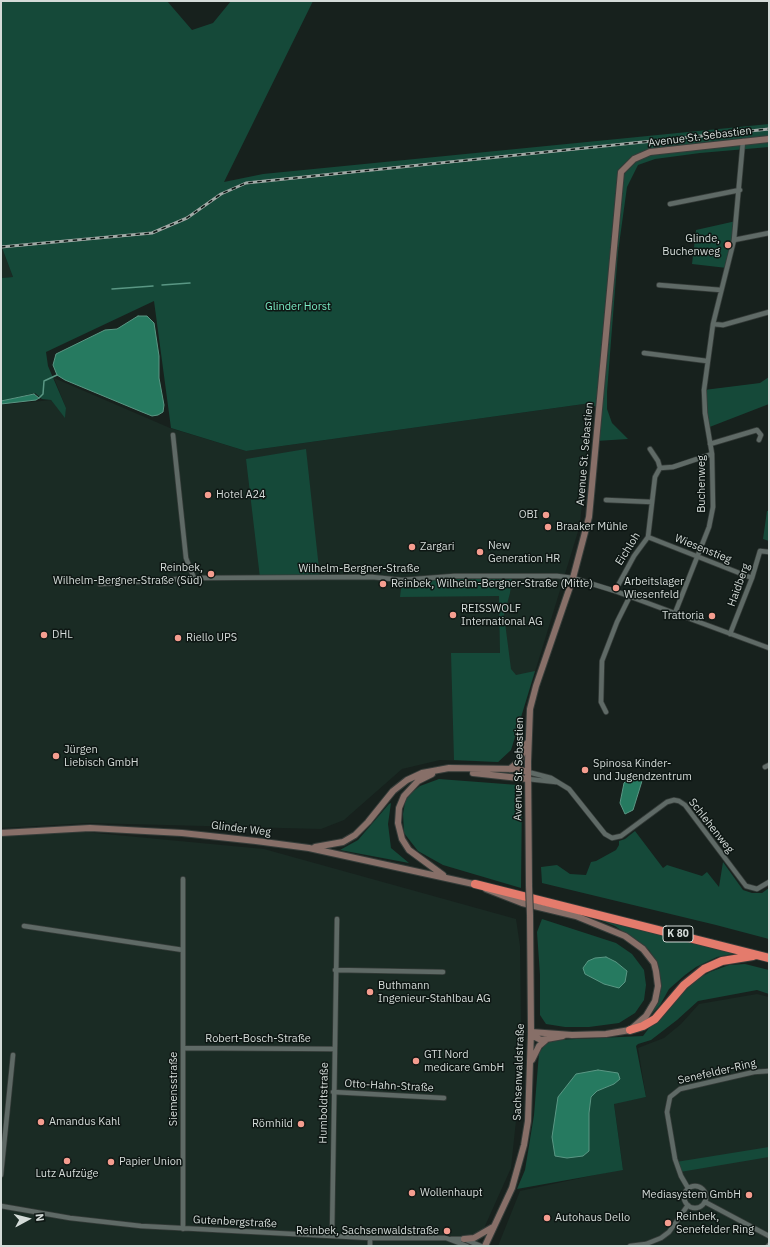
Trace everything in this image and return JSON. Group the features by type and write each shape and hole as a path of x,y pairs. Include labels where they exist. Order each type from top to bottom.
{"highway":[{"name":"K 80","path":"475,884 769,958"},
{"path":"630,1030 643,1026 655,1018 684,984 704,968 722,960 760,955"}],"main road":[{"name":"Avenue St. Sebastien","path":"530,915 528,740 532,699 573,578 589,517 621,172 634,159 650,152 769,139"},
{"path":"510,769 519,761 528,740"},
{"path":"309,848 337,844 355,835 393,792 407,780 422,773 449,768 510,769 528,772"},
{"path":"446,877 415,856 402,839 399,832 398,816 401,803 408,790 424,777 445,771 528,779"},
{"name":"Glinder Weg","path":"1,832 90,828 167,832 256,840 309,848 475,884 500,896 576,916 600,924 626,936 643,949 655,967 658,978 657,994 646,1016 630,1030"},
{"name":"Sachsenwaldstraße","path":"484,1246 495,1227 512,1188 524,1145 528,1121 531,1032 530,915"},
{"path":"531,1032 572,1035 606,1034 630,1030"},
{"path":"531,1032 536,1038 548,1039 572,1035"},
{"path":"530,1064 539,1046 548,1039"},
{"path":"464,1239 474,1238 495,1227"}],"street":[{"name":"Buchenweg","path":"675,613 698,558 709,527 713,507 712,454 704,394 707,361 713,324 734,240 744,141"},
{"path":"670,204 740,190"},
{"path":"734,240 769,233"},
{"path":"658,285 721,290"},
{"path":"713,324 723,325 769,312"},
{"path":"644,353 707,361"},
{"name":"Buchenweg","path":"710,444 757,430 761,435 759,440"},
{"path":"173,435 186,558 194,578"},
{"path":"650,448 658,461 660,468 673,466 712,454"},
{"name":"Eichloh","path":"615,591 634,556 648,537 655,478 660,468"},
{"path":"606,500 652,502"},
{"name":"Wiesenstieg","path":"648,537 752,578"},
{"name":"Haidberg","path":"730,634 752,578 760,551 769,552"},
{"name":"Wilhelm-Bergner-Straße","path":"100,584 194,578 372,577 402,580 462,576 557,576 573,578 630,596 769,648"},
{"path":"606,712 601,702 602,661 617,622 630,596"},
{"name":"Schlehenweg","path":"528,772 549,777 565,786 578,798 605,834 614,838 622,835 667,802 674,800 679,801 684,804 746,886 758,889 769,882"},
{"name":"Schlehenweg","path":"528,779 552,781 565,786"},
{"name":"Siemensstraße","path":"183,879 183,1228"},
{"name":"Humboldtstraße","path":"332,1236 337,919"},
{"path":"24,926 183,950"},
{"path":"335,970 442,972"},
{"name":"Robert-Bosch-Straße","path":"183,1048 334,1049"},
{"path":"1,1175 13,1054"},
{"name":"Senefelder-Ring","path":"688,1205 684,1196 688,1188 681,1176 675,1158 667,1112 670,1098 680,1089 754,1072 769,1071"},
{"name":"Otto-Hahn-Straße","path":"334,1092 444,1098"},
{"path":"630,1246 646,1244 661,1238 669,1232 688,1205 697,1208 705,1202 706,1194 702,1188 695,1186 688,1188"},
{"path":"705,1202 769,1236"},
{"name":"Gutenbergstraße","path":"1,1206 70,1218 183,1228 370,1238 451,1239 467,1246"},
{"path":"370,1238 370,1246"},
{"path":"451,1239 464,1239 481,1246"}],"shaded area":[{"path":"1,245 13,277 1,278"},
{"path":"138,316 147,316 154,323 159,356 159,378 164,405 163,412 158,415 152,416 65,380 57,375 53,365 56,354 105,330 117,329"},
{"path":"54,378 170,428 246,451 591,403 580,525 511,750 498,762 440,760 402,769 344,820 321,829 88,823 1,828 1,405 51,400 65,417 66,408"},
{"path":"34,394 39,398 36,400 1,404 1,401"},
{"path":"633,774 642,781 633,810 625,814 620,803 624,783"},
{"path":"84,832 264,849 516,919 520,946 521,1024 519,1092 511,1168 476,1246 1,1246 1,835"},
{"path":"606,957 616,962 627,971 625,982 619,988 604,984 585,974 583,968 588,961 595,958"},
{"path":"757,994 769,997 769,1246 498,1246 520,1191 623,1169 614,1103 646,1097 638,1048 664,1038 681,1024 699,1004"},
{"path":"598,1070 618,1073 620,1079 614,1084 597,1091 591,1097 589,1113 589,1151 583,1156 567,1158 555,1156 552,1137 558,1097 576,1074"}],"green space":[{"name":"Glinder Horst","path":"1,1 167,1 192,30 213,23 231,1 313,1 224,182 263,174 769,124 769,147 700,153 655,159 638,165 627,187 618,252 607,409 612,423 628,439 596,441 598,409 591,403 246,451 171,428 154,301 46,352 48,366 66,408 65,418 51,400 42,399 35,393 1,401 1,278 13,277 1,245"},
{"path":"736,221 727,268 692,264 696,230"},
{"path":"769,377 769,404 707,428 704,390 760,383"},
{"path":"306,449 320,578 260,578 246,459"},
{"path":"767,511 769,511 769,541 763,539"},
{"path":"512,577 510,593 504,615 511,669 516,675 535,671 511,750 498,762 454,760 451,653 500,653 499,596 400,597 402,580"},
{"path":"439,779 518,785 522,790 521,888 443,865 418,851 404,833 403,814 406,797 420,786"},
{"path":"391,803 388,824 391,848 409,863 340,850 358,840"},
{"path":"635,831 663,868 667,865 702,876 707,872 719,887 723,862 743,890 752,893 762,893 769,888 769,939 542,883 541,867 557,865 570,874 586,875 591,862 596,861 616,850 619,845 619,841 625,839"},
{"path":"584,914 737,953 717,957 696,967 685,975 669,989 660,1005 648,1018 660,986 660,972 655,959 649,950 615,926"},
{"path":"542,919 616,943 632,954 644,970 646,985 644,1000 635,1013 619,1023 589,1027 565,1027 546,1024 540,1015 540,975 537,932"},
{"path":"745,964 769,970 769,994 757,990 698,1001 677,1020 651,1040 636,1046 646,1097 614,1104 623,1170 517,1189 525,1170 534,1115 539,1053 546,1043 554,1040 643,1036 649,1028 667,1012 689,984 710,972 729,965","holes":["614,1084 597,1091 591,1097 589,1113 589,1151 558,1097"]},
{"path":"769,1147 769,1157 680,1172 676,1162"}],"waterway":[{"path":"162,285 190,283"},
{"path":"112,289 153,286"},
{"path":"39,398 43,394 44,381 57,375"}],"railway":[{"path":"1,247 152,233 187,218 221,194 246,183 769,129"}],"place":[{"name":"Glinde, Buchenweg","path":"728,245"},
{"name":"Hotel A24","path":"208,495"},
{"name":"OBI","path":"546,515"},
{"name":"Braaker Mühle","path":"548,527"},
{"name":"Zargari","path":"412,547"},
{"name":"New Generation HR","path":"480,552"},
{"name":"Reinbek, Wilhelm-Bergner-Straße (Süd)","path":"211,574"},
{"name":"Reinbek, Wilhelm-Bergner-Straße (Mitte)","path":"383,584"},
{"name":"Arbeitslager Wiesenfeld","path":"616,588"},
{"name":"REISSWOLF International AG","path":"453,615"},
{"name":"Trattoria","path":"712,616"},
{"name":"DHL","path":"44,635"},
{"name":"Riello UPS","path":"178,638"},
{"name":"Jürgen Liebisch GmbH","path":"56,756"},
{"name":"Spinosa Kinder- und Jugendzentrum","path":"585,770"},
{"name":"Buthmann Ingenieur-Stahlbau AG","path":"370,992"},
{"name":"GTI Nord medicare GmbH","path":"416,1061"},
{"name":"Amandus Kahl","path":"41,1122"},
{"name":"Römhild","path":"301,1124"},
{"name":"Lutz Aufzüge","path":"67,1161"},
{"name":"Papier Union","path":"111,1162"},
{"name":"Wollenhaupt","path":"412,1193"},
{"name":"Mediasystem GmbH","path":"749,1195"},
{"name":"Autohaus Dello","path":"547,1218"},
{"name":"Reinbek, Senefelder Ring","path":"668,1223"},
{"name":"Reinbek, Sachsenwaldstraße","path":"447,1231"}]}
